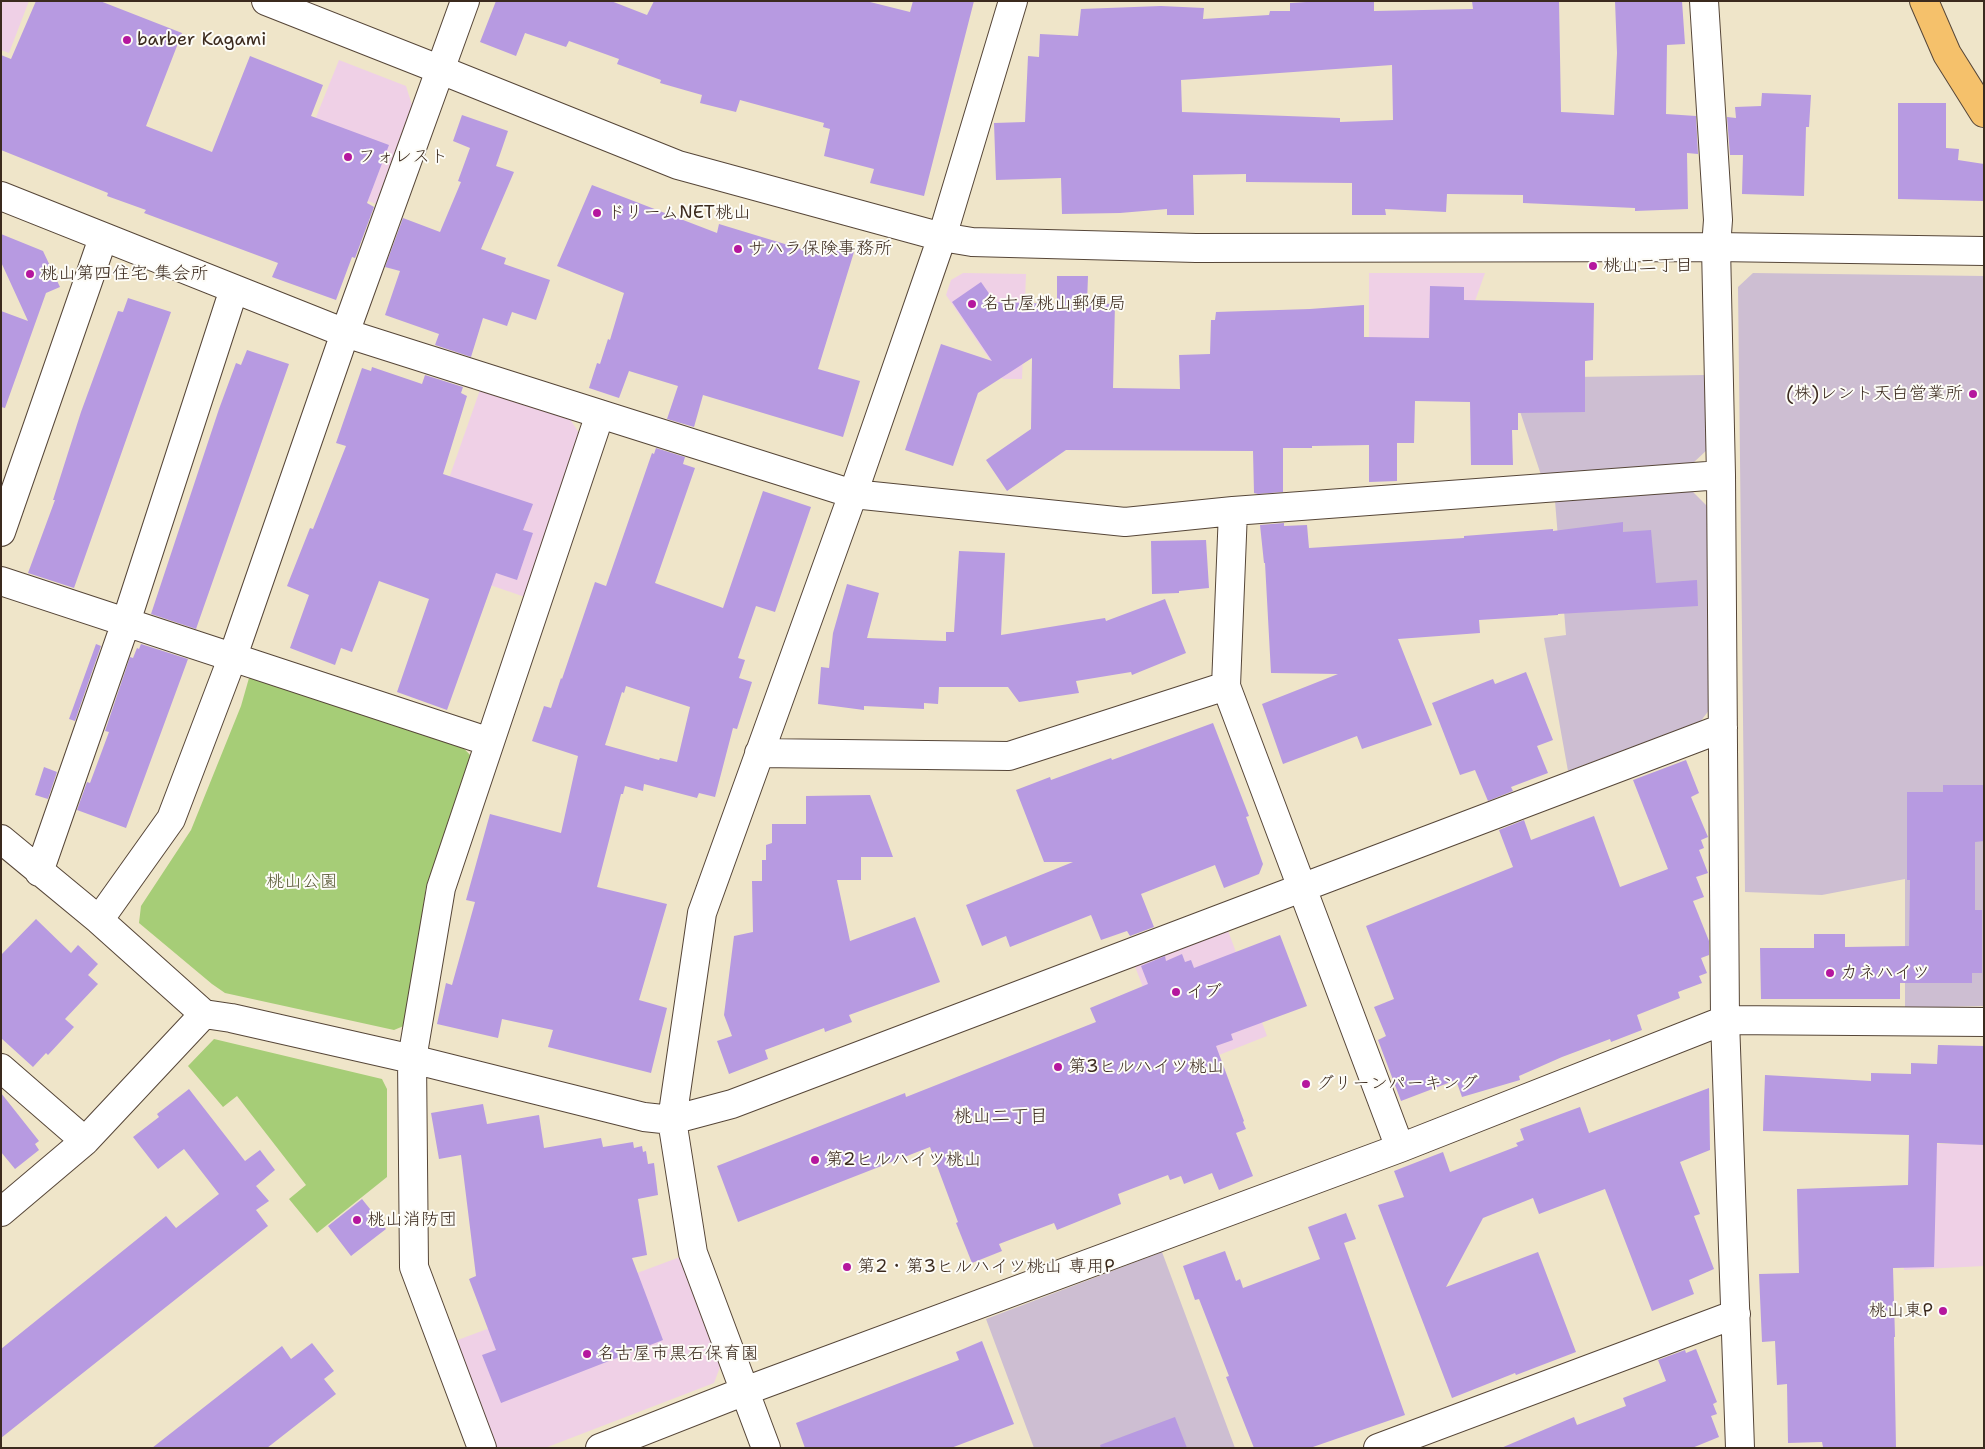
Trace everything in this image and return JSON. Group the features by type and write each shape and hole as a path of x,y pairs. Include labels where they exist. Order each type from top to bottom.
{"main road":[{"path":"1924,1 1947,54 1984,113"}],"street":[{"path":"266,1 678,165 942,237 972,242 1196,248 1716,247 1984,251"},
{"path":"98,920 171,819 233,656 345,333 465,1"},
{"path":"766,1448 693,1253 672,1120 702,913 853,494 942,237 1012,1"},
{"path":"1704,1 1718,220 1716,247 1721,475 1725,1020 1740,1448"},
{"path":"1,196 345,333 853,494 1125,522 1233,511 1721,475"},
{"path":"2,528 103,238"},
{"path":"38,872 126,622 234,289"},
{"path":"482,1448 414,1268 412,1059 441,888 600,414"},
{"path":"1233,511 1226,686 1400,1148"},
{"path":"1,581 490,742"},
{"path":"759,753 1009,756 1226,686"},
{"path":"1,839 38,872 98,920 204,1014 231,1018 412,1059 644,1117 672,1120 732,1104 1723,728"},
{"path":"1,1212 85,1141 204,1014"},
{"path":"600,1448 745,1391 1400,1148 1725,1020 1984,1022"},
{"path":"1,1068 85,1141"},
{"path":"1378,1448 1736,1314"}],"shaded area":[{"path":"1,1 29,1 9,53 1,50"},
{"path":"339,60 406,86 412,105 376,204 294,172"},
{"path":"963,273 1026,274 1022,379 1003,379 946,295 951,280"},
{"path":"1369,273 1485,273 1475,301 1509,378 1369,379"},
{"path":"1753,273 1984,276 1984,1006 1905,1008 1905,879 1822,895 1745,892 1738,287"},
{"path":"1705,375 1708,449 1693,463 1541,475 1509,378"},
{"path":"481,387 568,416 579,433 525,597 420,561"},
{"path":"1690,489 1707,506 1710,709 1700,722 1568,771 1544,638 1566,635 1555,501"},
{"path":"1227,928 1267,1036 1176,1072 1134,964"},
{"path":"1933,1144 1984,1144 1984,1266 1904,1270 1905,1230"},
{"path":"1162,1252 1235,1448 1034,1448 986,1319"},
{"name":"名古屋市黒石保育園","path":"680,1257 720,1367 714,1383 545,1448 494,1448 455,1341"}],"green space":[{"name":"桃山公園","path":"265,673 455,739 471,756 426,887 406,1025 394,1030 225,993 139,923 141,906 191,830 241,706 249,678"},
{"path":"214,1039 382,1079 387,1089 387,1177 317,1233 289,1199 306,1185 237,1096 223,1107 188,1066"}],"building":[{"path":"36,1 100,1 182,33 146,126 212,152 250,56 323,85 311,116 389,145 367,203 374,207 355,258 352,257 336,300 272,277 278,263 144,213 146,210 107,196 108,193 1,150 1,55 11,59"},
{"path":"496,1 611,1 647,15 654,1 866,1 910,12 913,1 974,1 924,196 870,183 874,169 824,156 830,129 823,127 824,123 740,100 736,112 700,103 702,95 660,83 661,80 617,64 619,59 569,41 566,47 525,33 516,56 480,42"},
{"path":"1374,1 1374,11 1473,9 1472,1 1559,1 1561,112 1614,115 1617,53 1615,1 1682,1 1685,44 1667,45 1666,114 1696,116 1698,154 1687,153 1688,209 1635,211 1635,208 1523,203 1523,195 1447,194 1446,212 1385,209 1386,215 1352,215 1352,183 1246,182 1246,174 1193,175 1194,215 1167,215 1167,209 1120,213 1062,214 1061,178 996,180 994,123 1025,122 1028,56 1039,57 1040,34 1078,36 1081,9 1161,6 1204,8 1203,19 1269,15 1270,11 1290,11 1290,3","holes":["1392,65 1393,120 1340,122 1340,118 1182,112 1181,80"]},
{"path":"1762,93 1811,95 1809,127 1806,127 1804,196 1742,194 1743,155 1730,155 1727,117 1736,118 1735,107 1761,106"},
{"path":"1898,103 1946,103 1946,148 1959,149 1958,160 1984,164 1984,201 1898,199"},
{"path":"462,115 508,131 496,166 514,172 481,249 506,258 504,264 550,280 536,320 512,312 507,326 483,318 471,357 435,345 439,334 385,315 400,271 385,267 403,218 440,232 461,182 458,181 470,148 453,141"},
{"path":"592,185 717,233 719,224 821,255 823,244 854,252 818,369 860,381 843,437 703,395 694,427 667,419 678,386 629,371 619,398 589,388 597,363 600,364 608,339 610,340 624,293 557,266"},
{"path":"1,234 43,251 60,287 46,293 5,408 1,407 1,311 28,321 1,262"},
{"path":"1057,276 1088,276 1087,303 1115,304 1113,388 1180,389 1179,355 1210,354 1211,320 1215,320 1216,312 1364,305 1364,337 1429,338 1430,286 1464,287 1464,300 1594,303 1593,360 1585,361 1585,412 1518,413 1518,430 1512,430 1513,465 1471,465 1470,402 1415,401 1414,443 1397,443 1397,481 1369,482 1369,445 1283,448 1283,492 1258,494 1254,493 1253,451 1066,450 1007,491 986,460 1031,429 1032,358 978,393 953,466 905,450 941,344 992,361 952,302 981,282 995,302 1057,304"},
{"path":"128,298 171,312 74,588 28,573 55,500 53,500 81,412 118,311 123,312"},
{"path":"247,350 289,364 196,629 151,614 219,409 236,363 241,365"},
{"path":"372,367 422,384 425,375 463,387 461,393 467,396 443,474 533,504 523,530 533,533 517,580 496,573 447,710 397,692 429,599 379,581 352,652 341,648 335,665 290,648 309,595 287,586 310,528 313,529 346,446 336,443 362,368 371,371"},
{"path":"656,448 685,457 683,464 695,468 655,583 723,608 763,491 811,507 775,612 756,606 738,658 745,660 739,678 752,682 737,729 733,728 715,797 699,793 697,798 644,784 643,791 625,786 623,794 621,794 597,887 667,904 639,1000 667,1008 651,1073 548,1047 553,1030 502,1019 498,1038 437,1024 446,983 452,985 475,902 466,900 490,814 561,833 578,756 532,741 544,706 551,708 595,582 606,586 652,453 654,454","holes":["626,686 690,707 677,762 660,758 659,760 605,745 622,692 624,693"]},
{"path":"1623,522 1623,532 1651,530 1656,583 1697,580 1698,606 1479,620 1480,633 1398,639 1432,725 1362,749 1357,736 1283,764 1262,704 1338,674 1271,673 1265,563 1260,525 1284,523 1284,526 1307,525 1309,548 1464,538 1464,536 1553,529 1553,531"},
{"path":"1206,540 1209,588 1179,591 1179,593 1152,594 1151,541"},
{"path":"959,551 1005,553 1001,635 1105,618 1106,621 1165,599 1186,653 1132,675 1131,672 1076,681 1079,693 1019,702 1008,687 939,687 938,704 924,703 924,709 864,706 864,710 818,704 821,667 829,668 833,633 847,584 879,593 867,638 946,641 946,632 954,632"},
{"path":"96,644 101,646 75,721 69,719"},
{"path":"141,644 188,659 126,828 77,810 87,782 90,783 109,732 105,731 130,657 133,658"},
{"path":"1526,672 1553,740 1537,746 1548,773 1511,787 1513,791 1488,801 1475,770 1460,775 1432,703 1493,679 1495,684"},
{"path":"1213,723 1249,816 1246,817 1263,864 1259,874 1224,888 1215,865 1141,894 1154,927 1130,936 1127,931 1101,940 1091,915 1010,947 1006,936 982,946 966,905 1073,862 1044,862 1016,790 1050,777 1051,780 1111,758 1112,760"},
{"path":"1686,760 1699,793 1691,797 1708,837 1701,840 1704,848 1699,850 1708,873 1696,877 1704,897 1693,901 1709,941 1709,955 1701,958 1707,973 1699,976 1702,983 1678,992 1680,998 1637,1015 1642,1030 1611,1042 1610,1039 1562,1057 1519,1076 1520,1080 1462,1097 1456,1080 1401,1101 1378,1040 1386,1036 1374,1007 1394,999 1366,926 1513,867 1499,830 1524,820 1531,840 1594,816 1620,887 1668,869 1633,780"},
{"path":"44,767 57,772 48,799 35,795"},
{"path":"1943,785 1984,785 1984,841 1975,842 1975,910 1982,910 1982,973 1972,973 1972,983 1900,983 1900,999 1761,999 1760,948 1814,948 1814,934 1845,934 1845,947 1909,946 1910,880 1907,880 1907,792 1943,792"},
{"path":"870,795 893,857 861,857 861,880 837,880 850,941 915,917 940,982 849,1015 852,1022 825,1032 824,1028 765,1050 768,1059 729,1074 717,1041 732,1036 724,1015 734,936 753,932 752,881 762,881 762,860 766,860 766,845 772,843 772,824 806,824 806,796"},
{"path":"36,919 71,953 78,945 98,964 88,975 98,984 65,1019 74,1027 48,1055 46,1053 33,1067 1,1038 1,955"},
{"path":"1280,935 1307,1006 1231,1034 1233,1040 1216,1046 1244,1121 1246,1129 1236,1133 1253,1176 1219,1190 1212,1173 1184,1184 1181,1176 1170,1180 1168,1175 1118,1194 1121,1204 1057,1230 1054,1223 999,1244 1002,1251 972,1263 930,1147 738,1222 717,1166 905,1093 906,1097 1096,1022 1090,1008 1148,984 1141,966 1165,956 1166,961 1182,954 1185,962 1191,960 1194,968"},
{"path":"1938,1045 1984,1046 1984,1145 1937,1143 1934,1267 1893,1268 1896,1448 1823,1447 1822,1442 1788,1443 1787,1384 1777,1385 1775,1341 1762,1342 1759,1274 1799,1273 1797,1189 1908,1185 1909,1135 1763,1131 1765,1075 1871,1081 1871,1073 1911,1074 1911,1063 1937,1064"},
{"path":"1709,1088 1710,1150 1680,1162 1700,1214 1694,1216 1714,1269 1689,1280 1694,1294 1652,1311 1605,1189 1539,1214 1533,1198 1483,1218 1446,1287 1538,1252 1576,1352 1516,1375 1515,1373 1452,1398 1378,1205 1404,1197 1394,1171 1443,1152 1450,1172 1518,1146 1516,1143 1524,1140 1520,1129 1580,1107 1589,1133"},
{"path":"189,1089 245,1161 260,1150 275,1170 256,1186 269,1201 256,1210 268,1226 1,1438 1,1349 166,1216 176,1228 219,1194 184,1149 158,1169 133,1137 159,1117 157,1114"},
{"path":"1,1093 39,1141 35,1144 39,1150 15,1169 1,1152"},
{"path":"483,1104 487,1124 539,1115 544,1148 601,1138 603,1147 633,1142 634,1148 642,1146 643,1152 646,1151 648,1164 654,1163 658,1195 638,1199 647,1255 632,1258 663,1340 501,1403 482,1355 496,1350 469,1279 476,1276 461,1155 439,1159 431,1113"},
{"name":"桃山消防団","path":"362,1199 386,1229 351,1256 328,1226"},
{"path":"1346,1213 1356,1239 1344,1243 1405,1415 1310,1448 1254,1448 1226,1377 1229,1376 1199,1299 1195,1300 1183,1266 1225,1251 1236,1281 1240,1279 1243,1288 1320,1259 1308,1227"},
{"path":"982,1341 1014,1424 951,1448 805,1448 796,1423 959,1360 956,1352"},
{"path":"312,1343 334,1371 324,1379 336,1394 267,1448 152,1448 282,1346 291,1359"},
{"path":"1696,1349 1717,1402 1713,1404 1717,1414 1711,1416 1719,1437 1692,1448 1501,1448 1574,1417 1577,1425 1626,1406 1623,1398 1666,1381 1658,1360 1685,1350 1686,1353"},
{"path":"1175,1417 1187,1448 1101,1448 1100,1445"}],"place":[{"name":"barber Kagami","path":"127,40"},
{"name":"フォレスト","path":"348,157"},
{"name":"ドリームNET桃山","path":"597,213"},
{"name":"サハラ保険事務所","path":"738,249"},
{"name":"桃山二丁目","path":"1593,266"},
{"name":"桃山第四住宅 集会所","path":"30,274"},
{"name":"名古屋桃山郵便局","path":"972,304"},
{"name":"(株)レント天白営業所","path":"1973,394"},
{"name":"カネハイツ","path":"1830,973"},
{"name":"イブ","path":"1176,992"},
{"name":"第3ヒルハイツ桃山","path":"1058,1067"},
{"name":"グリーンパーキング","path":"1306,1084"},
{"name":"第2ヒルハイツ桃山","path":"815,1160"},
{"name":"桃山消防団","path":"357,1220"},
{"name":"第2・第3ヒルハイツ桃山 専用P","path":"847,1267"},
{"name":"桃山東P","path":"1943,1311"},
{"name":"名古屋市黒石保育園","path":"587,1354"}],"district":[{"name":"桃山二丁目","path":"1001,1117"}]}
